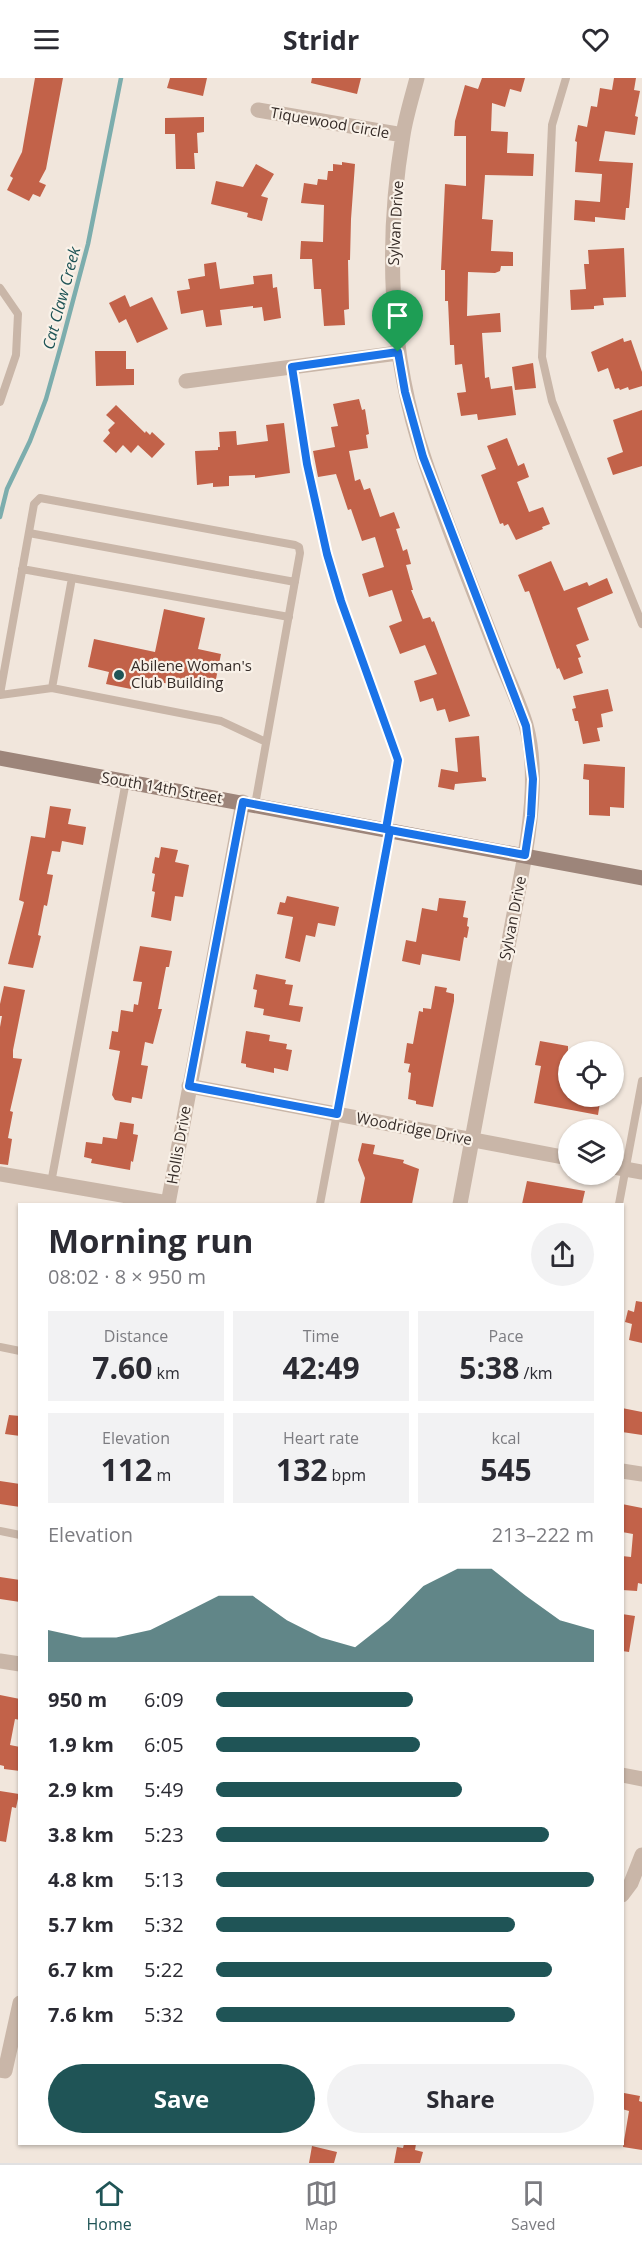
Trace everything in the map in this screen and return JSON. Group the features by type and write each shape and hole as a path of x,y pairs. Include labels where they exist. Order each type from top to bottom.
{"main road":[{"name":"South 14th Street","path":"0,758 642,878"}],"street":[{"name":"Sylvan Drive","path":"417,78 403,135 393,219 393,296 398,352 405,392 423,457 526,726 533,779 531,816 525,855 460,1203"},
{"name":"Tiquewood Circle","path":"258,110 403,135"},
{"path":"186,381 398,352"},
{"name":"Hollis Drive","path":"168,1203 189,1086 249,804"},
{"name":"Woodridge Drive","path":"189,1086 558,1156"},
{"path":"624,1169 642,1172"},
{"path":"0,1174 162,1203"},
{"path":"624,1471 642,1474"},
{"path":"0,1661 18,1664"},
{"path":"624,1775 642,1779"},
{"path":"624,1892 631,1883 642,1855"},
{"path":"2,2073 18,2011"},
{"path":"2,2073 18,2054"}],"lane":[{"path":"566,78 552,125 542,357 552,401 642,624"},
{"path":"0,288 18,314 16,355 0,402"},
{"path":"292,367 307,464 327,554 341,601 398,760 388,830 320,1203"},
{"path":"249,804 266,742 300,553 299,547 265,538 40,498 34,504 0,695 52,688 210,718 233,725 266,742"},
{"path":"29,533 295,582"},
{"path":"22,569 289,617"},
{"path":"52,688 72,578"},
{"path":"51,1183 126,781"},
{"path":"624,1152 642,1081"},
{"path":"619,1203 620,1185"},
{"path":"0,1347 18,1351"},
{"path":"0,1531 18,1534"}],"building":[{"path":"35,78 63,78 46,169 39,182 46,185 40,197 33,194 29,201 7,190 13,178 10,176 22,152"},
{"path":"170,78 207,78 203,96 167,88"},
{"path":"312,78 361,78 357,94 311,83"},
{"path":"482,78 525,78 521,92 510,89 505,107 492,103 491,131 508,132 507,153 534,154 533,176 485,175 482,219 493,220 491,251 513,252 513,266 501,266 500,271 495,273 468,272 467,316 500,313 501,332 482,333 485,378 489,377 491,389 512,386 516,415 478,420 477,414 461,416 457,393 466,392 462,364 455,365 454,345 450,345 448,301 445,301 445,270 441,270 445,184 466,186 466,136 454,136 455,121 465,85 478,89"},
{"path":"614,78 636,78 634,90 640,91 635,116 638,117 635,135 605,131 599,161 633,163 629,208 626,208 625,220 595,217 595,222 574,220 575,200 600,202 602,174 575,172 577,142 575,141 578,125 587,127 591,106 597,107 600,88 612,90"},
{"path":"204,117 204,132 197,133 198,153 194,153 195,169 176,169 175,134 165,134 165,118"},
{"path":"342,162 355,164 350,260 348,260 349,309 344,310 345,325 324,326 321,289 314,289 312,259 300,259 301,241 323,242 324,205 301,203 304,183 317,185 318,179 327,180 328,171 333,171 333,164 342,165"},
{"path":"256,164 274,174 261,196 268,198 262,221 247,217 248,213 211,204 216,181 243,187"},
{"path":"624,248 626,297 603,298 604,305 594,306 594,309 571,310 570,290 586,289 584,264 589,264 588,250"},
{"path":"216,262 220,289 254,284 253,276 272,274 273,288 277,287 281,318 264,321 262,307 253,308 253,306 220,310 222,325 206,327 203,310 181,314 177,291 190,289 188,279 205,276 204,264"},
{"path":"125,295 130,307 152,297 168,329 137,343 126,319 119,323 109,303"},
{"path":"623,338 624,342 631,340 642,372 642,386 629,390 628,387 615,389 608,368 598,372 591,352"},
{"path":"95,351 126,351 126,369 134,369 134,385 96,386"},
{"path":"533,363 536,388 515,390 512,367"},
{"path":"359,399 362,410 365,409 369,434 366,435 368,448 349,451 355,481 360,479 364,490 370,488 380,517 394,512 400,528 396,529 403,551 407,549 411,564 406,565 413,590 411,590 423,619 430,617 432,622 434,621 470,716 449,722 445,709 437,711 433,698 420,702 414,681 437,674 425,645 400,654 389,626 402,621 392,590 369,597 362,574 384,567 375,537 362,541 351,509 348,510 336,474 318,477 313,451 335,447 331,427 338,426 333,404"},
{"path":"116,405 145,433 146,431 150,435 152,432 165,444 152,458 138,445 131,453 123,445 116,453 103,441 110,433 108,430 115,423 106,415"},
{"path":"642,410 642,466 613,475 607,458 623,452 613,420"},
{"path":"284,423 290,473 255,478 255,475 229,476 229,486 213,487 213,483 197,485 195,451 218,450 220,447 219,432 236,431 237,445 268,441 266,425"},
{"path":"507,438 518,466 524,463 529,477 517,482 529,512 543,507 550,524 516,540 508,524 504,526 503,523 500,524 481,475 496,469 487,446"},
{"path":"551,561 564,591 587,582 589,586 607,578 613,593 577,608 589,640 576,645 581,657 578,658 583,673 564,680 559,668 557,669 529,591 525,592 518,575"},
{"path":"164,609 205,618 198,649 221,654 215,684 197,680 195,689 134,677 131,689 106,684 109,672 88,667 94,639 155,652"},
{"path":"608,689 613,711 601,714 603,727 597,728 600,741 583,744 578,721 575,721 572,709 576,708 573,696"},
{"path":"479,736 482,777 486,778 486,781 455,784 454,790 438,787 441,769 458,772 455,738"},
{"path":"584,764 625,767 624,808 610,807 610,816 589,815 589,780 583,779"},
{"path":"50,806 71,809 68,824 86,827 83,845 62,841 60,852 52,851 47,874 53,875 47,906 44,905 38,935 41,936 33,968 8,964 24,902 19,900 31,836 45,838"},
{"path":"161,847 178,850 175,862 189,865 183,897 175,896 171,921 151,917 155,892 152,891 155,874 152,873 155,857 159,858"},
{"path":"287,896 339,907 335,926 318,923 315,937 306,935 300,962 285,958 293,917 277,914 280,902 285,903"},
{"path":"439,898 466,901 463,917 468,918 467,926 469,927 467,938 464,937 460,961 422,954 420,965 402,961 406,940 416,942 422,908 437,911"},
{"path":"140,946 172,951 169,967 166,967 158,1009 162,1009 153,1044 145,1042 141,1065 148,1066 142,1099 132,1097 131,1103 115,1100 112,1095 120,1051 109,1049 112,1031 118,1032 121,1010 133,1012 134,1004 138,1005 142,982 133,981"},
{"path":"256,974 286,980 285,984 293,985 289,1005 303,1007 300,1022 263,1015 264,1009 254,1007 257,990 253,989"},
{"path":"4,986 25,990 13,1050 13,1058 22,1059 10,1111 13,1112 8,1138 12,1139 8,1165 0,1164 0,1027 2,1016 0,1016 0,1004"},
{"path":"435,986 447,988 446,992 454,994 454,1001 433,1107 416,1104 416,1101 408,1099 410,1064 404,1063 407,1043 413,1044 419,1011 423,1012 423,1008 431,1009"},
{"path":"246,1031 270,1035 269,1041 287,1044 286,1049 292,1050 288,1071 274,1068 274,1073 246,1067 246,1064 241,1063"},
{"path":"540,1041 558,1044 558,1107 599,1107 598,1115 534,1103 541,1066 535,1065"},
{"path":"120,1122 134,1124 133,1134 138,1135 130,1170 91,1163 92,1159 84,1157 86,1142 102,1144 103,1137 117,1139"},
{"path":"362,1143 375,1145 373,1154 404,1160 403,1163 419,1169 412,1203 360,1203 365,1178 358,1160"},
{"path":"527,1181 585,1191 582,1203 522,1203"},
{"path":"636,1301 642,1302 642,1343 629,1340 632,1324 625,1322 628,1310 634,1312"},
{"path":"624,1408 642,1412 642,1435 624,1432"},
{"path":"9,1415 18,1416 18,1436 5,1434"},
{"path":"0,1481 18,1484 18,1507 0,1504"},
{"path":"624,1504 642,1508 642,1584 638,1583 637,1591 624,1590 624,1556 631,1557 633,1534 624,1532"},
{"path":"0,1577 18,1580 18,1602 0,1599"},
{"path":"624,1614 635,1616 629,1652 624,1651"},
{"path":"0,1695 18,1699 18,1720 15,1719 10,1745 18,1747 18,1771 4,1769 4,1766 0,1765"},
{"path":"0,1791 18,1794 16,1808 12,1807 6,1842 0,1841"},
{"path":"624,2093 640,2096 639,2101 642,2102 642,2150 623,2147 629,2111 624,2110"},
{"path":"404,2145 416,2145 415,2150 423,2152 420,2163 394,2163 397,2147 403,2148"},
{"path":"312,2146 337,2152 334,2163 309,2163"}],"waterway":[{"name":"Cat Claw Creek","path":"0,517 7,489 30,441 46,399 62,342 88,244 121,78"}],"place":[{"name":"Abilene Woman's Club Building","path":"119,675"}],"route":[{"path":"398,352 405,392 423,457 526,726 533,779 531,816 525,855 390,830 337,1114 189,1086 243,802 386,829 398,760 341,601 327,554 307,464 292,367 398,352"}]}
